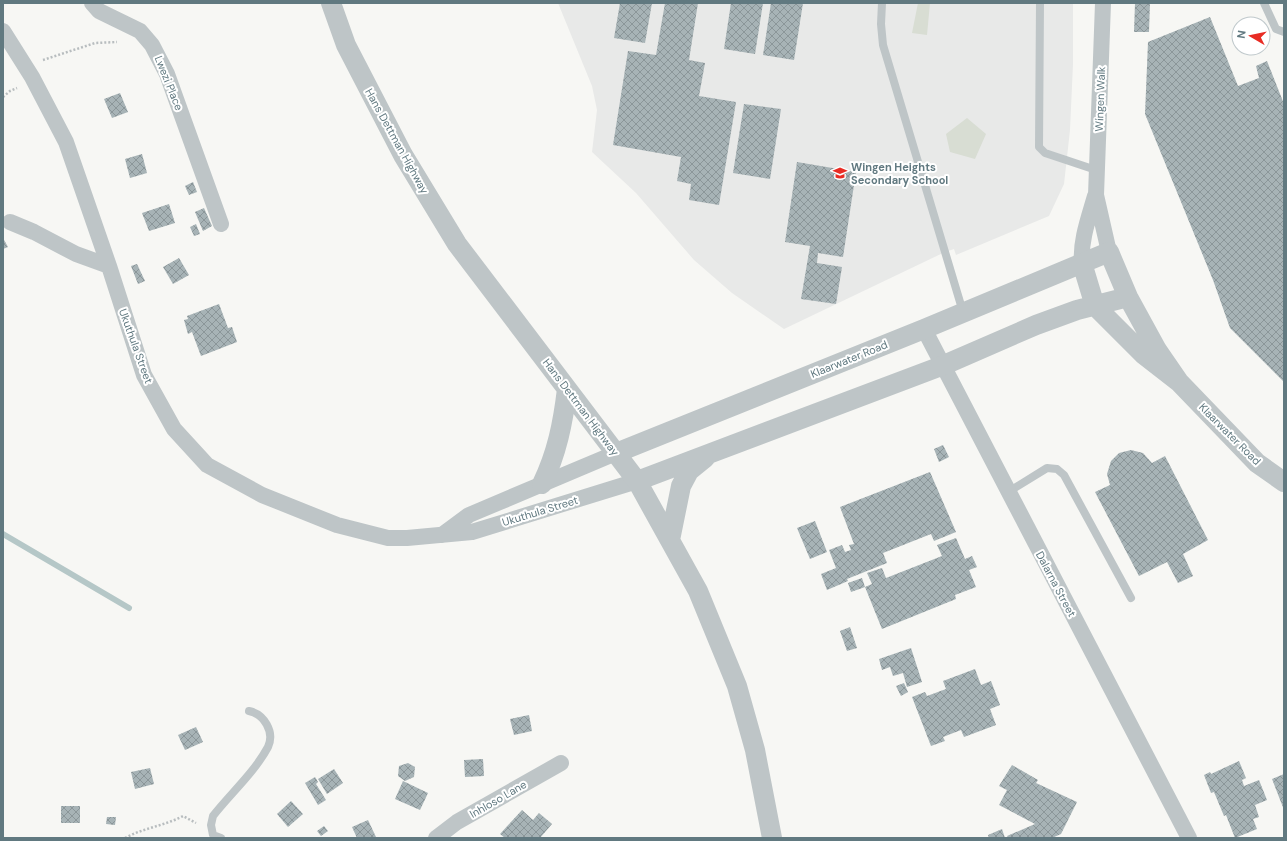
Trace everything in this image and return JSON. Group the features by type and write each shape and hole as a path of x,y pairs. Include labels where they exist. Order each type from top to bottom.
{"street":[{"name":"Lwezi Place","path":"92,3 99,11 140,31 152,45 167,74 221,224"},
{"name":"Hans Dettman Highway","path":"331,3 346,45 403,156 456,244 637,481 698,591 736,686 755,750 772,838"},
{"name":"Wingen Walk","path":"1103,3 1096,195 1109,252"},
{"name":"Ukuthula Street","path":"3,31 25,66 66,142 109,266 144,375 174,428 207,465 262,495 337,526 388,538 472,532 637,481"},
{"name":"Wingen Walk","path":"1082,263 1081,255 1087,224 1096,195"},
{"path":"10,222 34,232 76,254 109,266"},
{"name":"Klaarwater Road","path":"616,453 924,329 1109,252 1128,297 1157,350 1179,382"},
{"name":"Klaarwater Road","path":"1082,263 1095,306 1143,354 1179,382 1257,464 1284,482"},
{"path":"637,481 713,451 944,365 1036,325 1128,297"},
{"name":"Dalarna Street","path":"924,329 1189,838"},
{"path":"542,484 551,465 561,431 567,389"},
{"path":"670,540 678,497 686,476 689,470 713,451"},
{"name":"Ukuthula Street","path":"442,535 469,514 616,453"},
{"name":"Inhloso Lane","path":"436,838 457,822 561,763"}],"lane":[{"path":"882,3 881,24 884,45 963,313"},
{"path":"1040,3 1039,147 1045,153 1096,170"},
{"path":"1264,3 1276,29 1284,32"},
{"path":"1008,492 1047,468 1057,469 1064,475 1131,598"},
{"path":"217,836 211,825 213,816 256,765 268,746 270,737 265,721 257,712 249,711"}],"path":[{"path":"25,66 95,42 118,42"},
{"path":"125,838 132,833 172,822 183,816 189,818 217,836"}],"shaded area":[{"name":"Wingen Heights Secondary School","path":"558,3 1073,3 1073,64 1070,130 1064,184 1049,216 956,255 954,249 945,252 784,329 732,293 694,260 636,193 592,152 597,110 592,86"},
{"path":"918,3 930,3 927,35 912,33"},
{"path":"967,118 986,134 975,159 950,152 946,134"}],"building":[{"path":"620,3 652,3 645,43 614,38"},
{"path":"665,3 698,3 689,60 705,63 699,96 736,102 719,205 689,200 691,184 677,181 681,157 613,145 628,51 656,55"},
{"path":"731,3 763,3 755,54 724,49"},
{"path":"771,3 803,3 794,60 763,55"},
{"path":"1135,3 1150,3 1149,32 1134,32"},
{"path":"1210,17 1238,86 1259,78 1256,66 1267,61 1284,104 1284,382 1230,328 1213,280 1145,114 1148,42"},
{"path":"120,93 128,112 112,118 104,99"},
{"path":"744,104 781,109 770,179 733,173"},
{"path":"142,154 147,173 130,178 125,159"},
{"path":"797,162 856,172 843,257 818,253 817,263 842,267 836,304 801,299 810,246 785,242"},
{"path":"193,182 197,192 189,195 185,186"},
{"path":"169,204 175,223 149,231 142,213"},
{"path":"204,208 212,226 203,231 195,212"},
{"path":"196,224 200,234 194,236 190,227"},
{"path":"3,238 8,247 3,249"},
{"path":"179,258 189,275 173,284 163,267"},
{"path":"137,264 145,281 138,284 131,266"},
{"path":"219,304 228,328 232,327 237,342 201,356 192,332 188,334 184,320 188,319 187,316"},
{"path":"943,445 949,457 939,462 934,449"},
{"path":"1131,450 1143,453 1152,463 1165,456 1208,540 1183,554 1193,576 1178,583 1167,562 1139,576 1095,492 1110,485 1107,474 1111,461 1119,453"},
{"path":"930,472 956,532 934,541 931,534 883,553 887,563 847,579 848,581 827,590 821,574 836,568 829,550 842,545 845,552 851,550 849,545 854,544 840,507"},
{"path":"815,521 827,552 810,559 797,528"},
{"path":"956,538 965,559 972,556 977,567 969,570 976,587 955,595 956,599 882,629 865,587 872,584 867,573 882,568 886,578 942,556 937,545"},
{"path":"862,578 865,587 851,592 848,583"},
{"path":"850,627 857,648 847,651 840,631"},
{"path":"911,648 922,682 907,687 903,673 893,676 890,667 882,670 879,659"},
{"path":"975,669 981,685 991,681 1000,705 990,709 996,725 964,737 961,730 943,737 945,741 931,746 912,697 925,692 927,696 946,689 943,681"},
{"path":"904,683 908,692 901,696 896,686"},
{"path":"529,715 532,731 514,735 510,719"},
{"path":"196,727 203,742 185,750 178,735"},
{"path":"483,759 484,776 465,777 464,760"},
{"path":"1239,761 1246,778 1242,780 1244,786 1259,780 1267,800 1255,805 1259,817 1253,819 1257,829 1235,838 1226,815 1224,816 1214,792 1211,793 1204,775 1210,772 1211,774"},
{"path":"408,763 415,767 414,777 405,781 398,776 399,766"},
{"path":"1012,765 1038,780 1036,783 1077,802 1061,834 1052,838 1008,838 1007,836 1035,824 999,805 1007,790 999,786"},
{"path":"150,768 154,784 135,789 131,772"},
{"path":"334,769 343,783 327,794 318,779"},
{"path":"1284,774 1284,810 1272,779"},
{"path":"315,777 318,782 316,784 326,800 318,805 305,783"},
{"path":"403,781 428,793 420,810 395,799"},
{"path":"291,801 303,814 288,827 277,814"},
{"path":"61,806 80,806 80,823 61,823"},
{"path":"522,810 533,820 539,813 552,824 540,838 505,838 500,834"},
{"path":"107,817 116,817 115,825 106,824"},
{"path":"368,820 376,837 357,838 352,827"},
{"path":"324,826 328,831 321,836 317,831"},
{"path":"1002,829 1005,838 989,838 988,835"}],"waterway":[{"path":"3,534 129,608"}],"place":[{"name":"Wingen Heights Secondary School","path":"840,173"}]}
